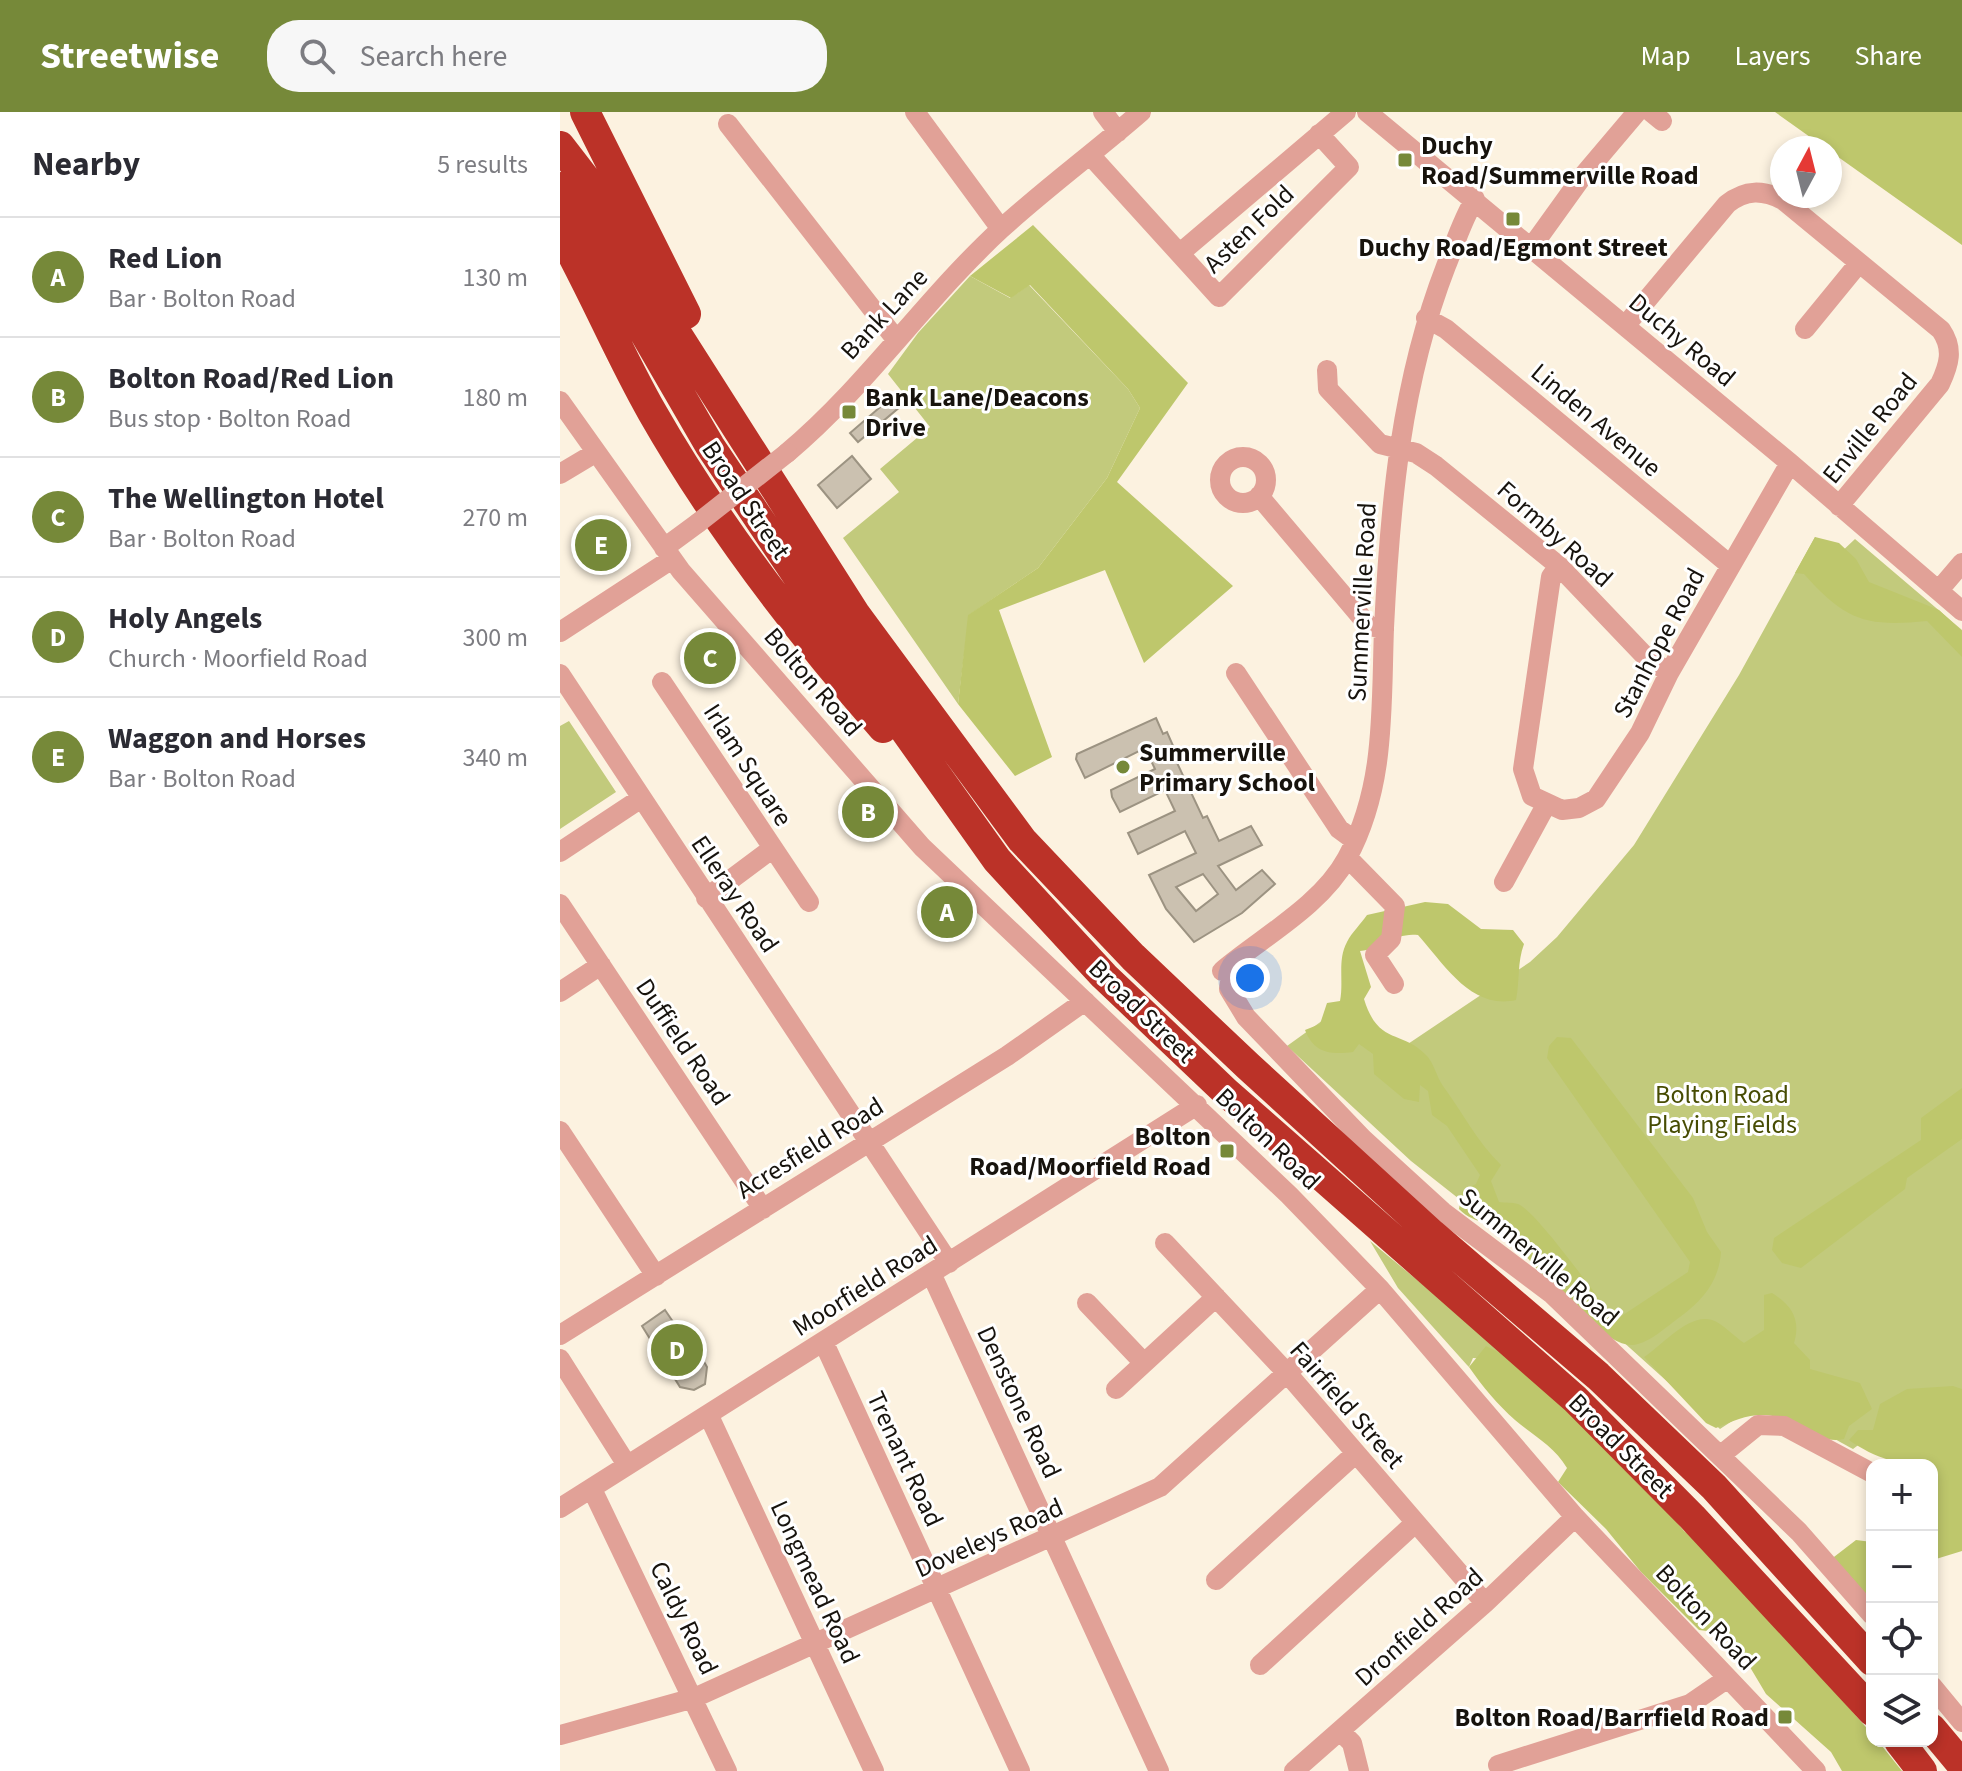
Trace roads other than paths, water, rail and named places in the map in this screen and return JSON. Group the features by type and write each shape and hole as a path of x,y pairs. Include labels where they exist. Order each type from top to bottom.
{"highway":[{"path":"585,112 684,311 736,429"},
{"name":"Broad Street","path":"560,146 587,181 736,429 856,615 1022,840 1133,957 1248,1066 1432,1234 1598,1376 1714,1487 1866,1654"},
{"name":"Broad Street","path":"560,187 710,446 835,632 997,860 1104,976 1227,1093 1575,1399 1692,1517 1866,1705"},
{"path":"560,232 651,411 735,545 835,674 997,860"},
{"path":"1938,1736 1962,1765"},
{"path":"1904,1747 1922,1771"}],"street":[{"path":"915,112 1001,229"},
{"path":"1103,112 1118,132"},
{"name":"Bank Lane","path":"560,632 668,554 698,523 819,426 895,338 1001,229 1141,112"},
{"path":"1180,253 1346,112"},
{"name":"Duchy Road","path":"1367,112 1790,463 1962,611"},
{"path":"1531,248 1582,177 1637,112"},
{"path":"728,124 895,338"},
{"name":"Asten Fold","path":"1091,156 1219,297 1349,167 1319,134"},
{"name":"Enville Road","path":"1625,326 1727,204 1744,194 1763,192 1783,200 1941,330 1947,342 1950,361 1940,384 1839,506"},
{"name":"Summerville Road","path":"1214,978 1327,887 1351,849 1371,802 1378,768 1384,630 1398,449 1426,318 1475,199"},
{"path":"1805,329 1859,263"},
{"name":"Linden Avenue","path":"1426,318 1446,329 1730,565"},
{"name":"Formby Road","path":"1327,370 1328,389 1380,444 1416,453 1436,466 1559,566 1644,655 1669,673"},
{"name":"Bolton Road","path":"560,401 668,554 922,847 1197,1105 1380,1289 1575,1517 1816,1771"},
{"path":"560,474 595,453"},
{"name":"Stanhope Road","path":"1546,805 1562,810 1579,808 1596,799 1640,733 1669,673 1790,463"},
{"path":"1259,496 1368,625 1384,630"},
{"path":"1939,590 1962,563"},
{"path":"1504,882 1546,805 1532,796 1523,769 1551,577 1559,566"},
{"path":"1236,673 1351,849 1395,906 1391,939 1375,955 1394,984"},
{"name":"Elleray Road","path":"560,674 869,1141 940,1268"},
{"name":"Irlam Square","path":"662,682 773,848 706,898"},
{"path":"560,852 640,799"},
{"path":"773,848 809,902"},
{"name":"Duffield Road","path":"560,904 763,1209"},
{"name":"Summerville Road","path":"1232,963 1229,989 1246,1017 1363,1139 1443,1212 1552,1294 1799,1532 1866,1608"},
{"path":"560,992 601,965"},
{"name":"Acresfield Road","path":"560,1335 1007,1056 1085,1001"},
{"name":"Moorfield Road","path":"560,1508 1197,1105"},
{"path":"560,1131 656,1276"},
{"name":"Fairfield Street","path":"1165,1243 1287,1373 1485,1603"},
{"name":"Denstone Road","path":"940,1268 1053,1538 1159,1771"},
{"name":"Doveleys Road","path":"560,1735 694,1698 1160,1487 1380,1289"},
{"path":"1116,1389 1216,1297"},
{"path":"1087,1303 1143,1362"},
{"name":"Trenant Road","path":"824,1343 1020,1771"},
{"path":"560,1359 627,1465"},
{"name":"Longmead Road","path":"709,1416 874,1771"},
{"path":"1721,1455 1758,1425 1784,1426 1866,1470"},
{"path":"1216,1580 1355,1454"},
{"name":"Caldy Road","path":"592,1489 727,1771"},
{"name":"Dronfield Road","path":"1294,1771 1485,1603 1575,1517"},
{"path":"1260,1665 1414,1524"},
{"path":"1498,1765 1690,1704 1728,1678"},
{"path":"1938,1693 1962,1722"},
{"path":"1341,1732 1352,1743 1359,1771"}],"place":[{"name":"Duchy Road/Summerville Road","path":"1405,160"},
{"name":"Duchy Road/Egmont Street","path":"1513,219"},
{"name":"Bank Lane/Deacons Drive","path":"849,412"},
{"name":"Waggon and Horses","path":"601,545"},
{"name":"The Wellington Hotel","path":"710,658"},
{"name":"Summerville Primary School","path":"1123,767"},
{"name":"Bolton Road/Red Lion","path":"868,812"},
{"name":"Red Lion","path":"947,912"},
{"name":"Bolton Road/Moorfield Road","path":"1227,1151"},
{"name":"Holy Angels","path":"677,1350"},
{"name":"Bolton Road/Barrfield Road","path":"1785,1717"}],"park label":[{"name":"Bolton Road Playing Fields","path":"1722,1109"}]}
